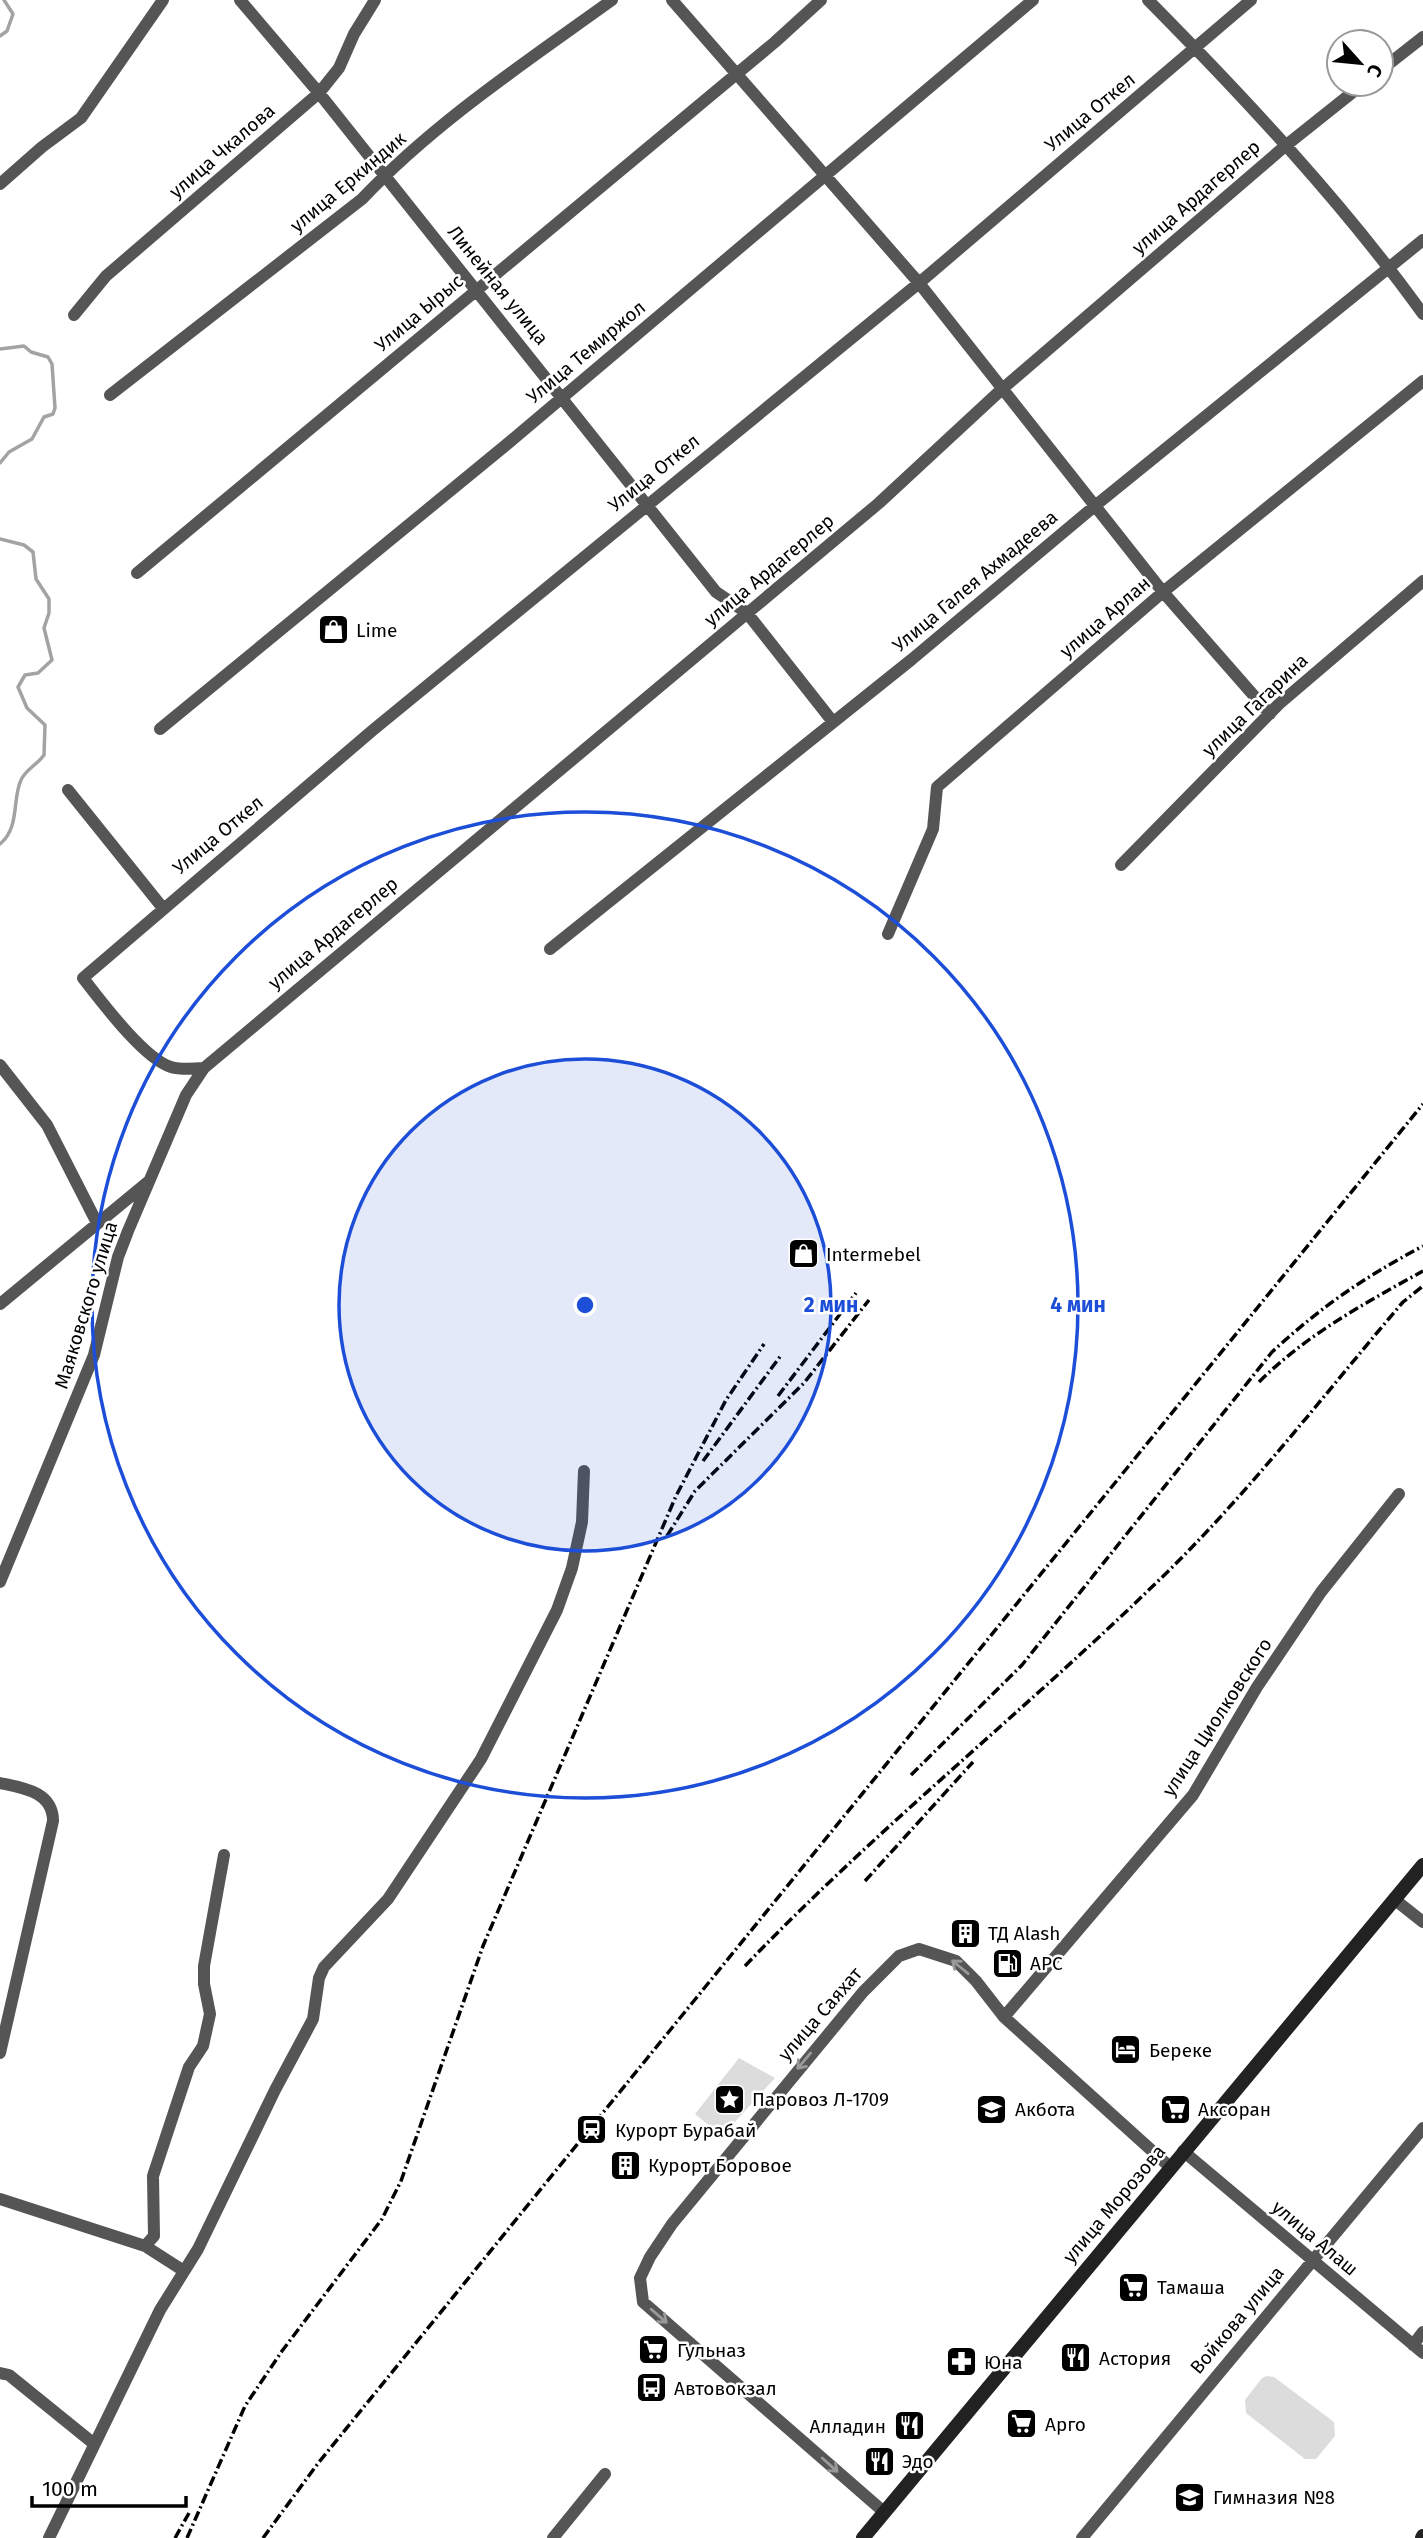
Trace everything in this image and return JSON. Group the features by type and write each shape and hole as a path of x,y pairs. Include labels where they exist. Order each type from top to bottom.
{"main road":[{"name":"улица Морозова","path":"863,2538 1423,1864"}],"street":[{"path":"0,184 42,147 81,118 163,0"},
{"name":"Линейная улица","path":"240,0 320,93 564,397 716,592 747,613 833,722"},
{"name":"улица Чкалова","path":"74,315 106,276 320,93 339,68 354,34 376,0"},
{"name":"улица Еркиндик","path":"110,395 362,200 385,175 492,86 612,0"},
{"path":"672,0 919,283 1163,592 1270,714"},
{"name":"Улица Ырыс","path":"137,573 736,74 821,0"},
{"name":"Улица Темиржол","path":"160,729 564,397 1033,0"},
{"path":"1148,0 1195,48 1390,267 1423,314"},
{"name":"Улица Откел","path":"204,1068 183,1069 163,1064 121,1025 83,978 162,907 647,504 919,283 1251,0"},
{"path":"1395,59 1423,37"},
{"name":"улица Ардагерлер","path":"194,1079 879,503 1001,390 1284,147 1345,98"},
{"name":"Улица Галея Ахмадеева","path":"550,950 1423,240"},
{"name":"улица Арлан","path":"888,934 933,828 937,787 1163,592 1423,381"},
{"name":"улица Гагарина","path":"1121,864 1270,714 1423,581"},
{"path":"68,790 162,907"},
{"path":"0,1065 47,1125 97,1223"},
{"name":"Маяковского улица","path":"0,1582 94,1354 118,1257 194,1079"},
{"path":"0,1304 151,1180"},
{"path":"49,2538 159,2310 184,2270 313,2020 319,1978 324,1967 388,1899 481,1759 557,1610 572,1568 583,1522 584,1471"},
{"name":"улица Циолковского","path":"1004,2017 1193,1795 1257,1687 1321,1592 1399,1494"},
{"path":"0,1783 45,1797 53,1808 53,1821 0,2053"},
{"path":"145,2246 154,2236 153,2176 189,2067 203,2046 210,2014 204,1984 204,1966 223,1855"},
{"path":"1394,1899 1423,1923"},
{"name":"улица Саяхат","path":"884,2512 643,2302 640,2278 650,2257 707,2180 863,1992 899,1956 919,1949 956,1961 976,1980 1004,2017 1170,2167"},
{"name":"Войкова улица","path":"1082,2538 1423,2128"},
{"name":"улица Алаш","path":"1183,2151 1418,2349"},
{"path":"0,2199 145,2246 184,2270"},
{"path":"1418,2349 1423,2332"},
{"path":"0,2373 9,2375 93,2443"},
{"path":"553,2538 605,2474"}],"shaded area":[{"path":"739,2058 775,2078 722,2136 695,2114"},
{"path":"1274,2377 1334,2422 1335,2436 1316,2459 1305,2459 1246,2413 1245,2400 1262,2378"}],"waterway":[{"path":"0,36 7,31 13,14 4,0"},
{"path":"0,349 24,346 31,352 48,357 52,364 55,408 53,414 44,417 32,439 9,452 0,463"},
{"path":"0,539 24,545 33,552 36,579 49,599 49,613 44,628 52,660 38,673 25,675 18,687 27,708 45,725 44,755 21,780 13,822 0,844"}],"railway":[{"path":"263,2538 319,2462 1423,1104"},
{"path":"911,1775 1022,1665 1272,1352 1344,1294 1423,1246"},
{"path":"1259,1382 1316,1335 1423,1271"},
{"path":"745,1966 896,1820 1053,1680 1188,1551 1252,1482 1403,1302 1423,1286"},
{"path":"778,1396 856,1293"},
{"path":"667,1536 695,1491 804,1383 869,1300"},
{"path":"187,2538 245,2406 282,2351 382,2219 401,2181 483,1946 676,1496 726,1400 764,1344"},
{"path":"703,1461 782,1354"},
{"path":"865,1881 973,1762"},
{"path":"175,2538 189,2513"}],"place":[{"name":"Lime","path":"333,630"},
{"name":"Intermebel","path":"803,1254"},
{"name":"ТД Alash","path":"965,1933"},
{"name":"АРС","path":"1007,1963"},
{"name":"Береке","path":"1126,2050"},
{"name":"Паровоз Л-1709","path":"729,2099"},
{"name":"Акбота","path":"992,2109"},
{"name":"Аксоран","path":"1175,2109"},
{"name":"Курорт Бурабай","path":"592,2130"},
{"name":"Курорт Боровое","path":"625,2165"},
{"name":"Тамаша","path":"1134,2287"},
{"name":"Гульназ","path":"654,2350"},
{"name":"Астория","path":"1076,2358"},
{"name":"Юна","path":"961,2362"},
{"name":"Автовокзал","path":"651,2388"},
{"name":"Арго","path":"1022,2424"},
{"name":"Алладин","path":"909,2426"},
{"name":"Эдо","path":"879,2461"},
{"name":"Гимназия №8","path":"1190,2497"}]}
